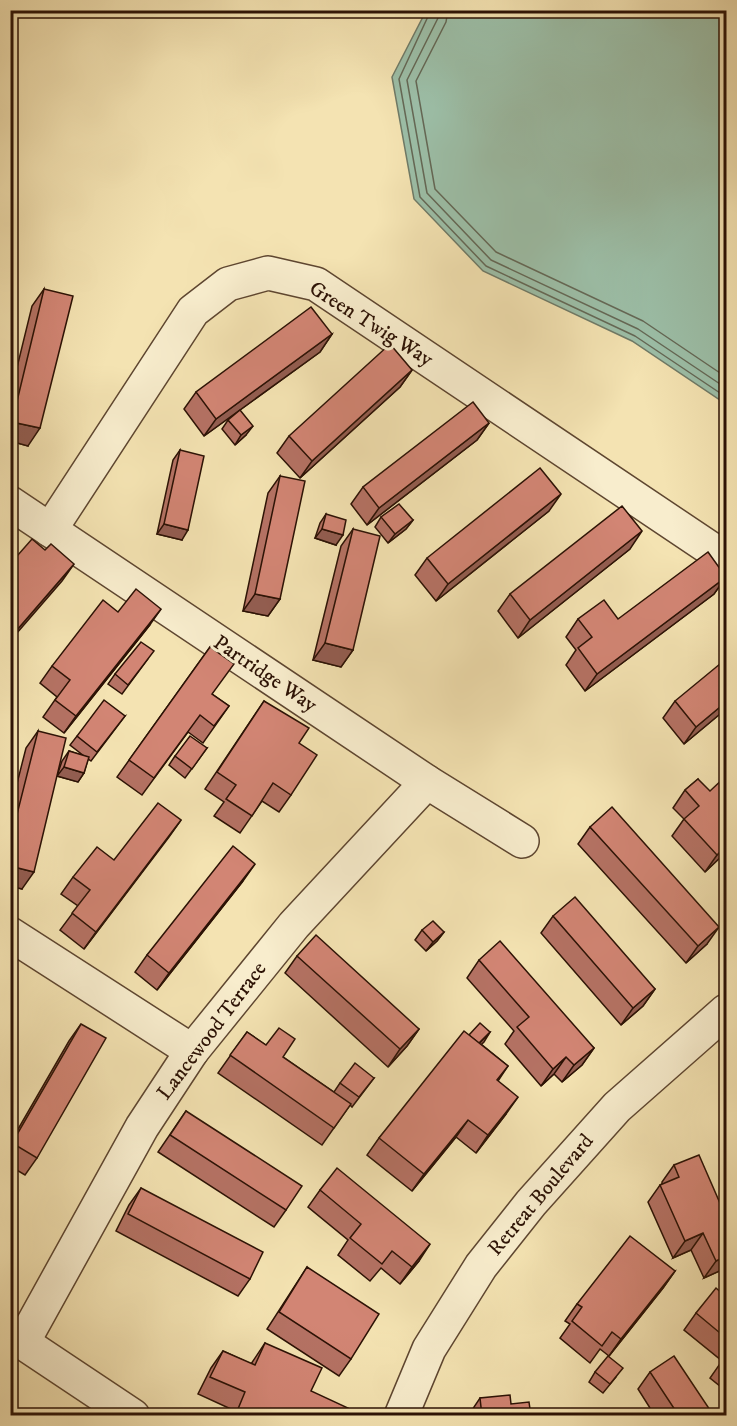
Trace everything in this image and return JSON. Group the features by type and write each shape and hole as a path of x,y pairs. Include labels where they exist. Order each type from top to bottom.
{"street":[{"name":"Green Twig Way","path":"50,530 193,311 228,284 268,273 315,284 726,559"},
{"name":"Partridge Way","path":"10,503 427,782 522,841"},
{"name":"Lancewood Terrace","path":"17,1338 142,1127 192,1051 294,925 427,782"},
{"path":"10,934 192,1051"},
{"name":"Retreat Boulevard","path":"401,1416 429,1349 481,1266 531,1203 617,1107 726,1011"},
{"path":"17,1338 133,1416"}],"water":[{"path":"426,11 726,11 726,404 632,341 483,271 414,199 392,77"}],"building":[{"path":"44,289 73,296 40,428 12,422"},
{"path":"311,307 332,334 216,419 196,392"},
{"path":"390,344 412,370 312,461 289,436"},
{"path":"473,402 489,423 379,508 363,487"},
{"path":"240,410 253,426 241,435 228,420"},
{"path":"180,450 204,456 188,530 164,524"},
{"path":"540,468 561,494 448,584 427,558"},
{"path":"280,476 305,481 280,599 255,594"},
{"path":"399,504 413,520 395,534 381,517"},
{"path":"622,506 642,531 530,620 510,594"},
{"path":"326,514 346,520 343,535 322,529"},
{"path":"353,529 380,536 353,650 325,643"},
{"path":"32,539 45,550 51,544 74,564 10,638 10,564"},
{"path":"708,552 726,577 597,674 578,648 592,637 578,619 604,600 618,619"},
{"path":"136,589 161,609 76,716 55,700 70,680 52,666 103,600 118,612"},
{"path":"141,642 154,651 128,685 115,674"},
{"path":"210,647 234,664 212,694 229,706 214,726 200,715 154,778 129,760"},
{"path":"726,659 726,702 696,727 675,701"},
{"path":"104,700 125,716 97,752 77,736"},
{"path":"264,701 309,728 299,743 317,755 291,795 273,783 252,816 226,799 236,785 217,772"},
{"path":"38,731 66,738 34,872 10,866 10,842"},
{"path":"190,736 207,748 192,769 175,756"},
{"path":"69,751 89,757 84,773 64,767"},
{"path":"726,776 726,846 717,855 684,819 699,806 685,790 698,779 710,791"},
{"path":"158,803 181,820 96,932 72,913 90,890 73,877 97,847 114,860"},
{"path":"612,807 719,927 698,946 590,827"},
{"path":"233,846 255,864 169,973 147,955"},
{"path":"575,897 655,989 633,1008 553,916"},
{"path":"433,921 444,932 433,942 422,930"},
{"path":"316,935 419,1029 400,1049 297,956"},
{"path":"500,941 594,1048 574,1065 566,1057 553,1069 517,1027 529,1017 479,960"},
{"path":"480,1023 490,1032 479,1043 469,1035"},
{"path":"81,1024 106,1038 37,1158 12,1143"},
{"path":"279,1028 295,1039 283,1057 351,1104 334,1128 230,1055 247,1032 266,1045"},
{"path":"464,1031 508,1066 497,1080 518,1097 488,1135 468,1120 424,1174 379,1138"},
{"path":"355,1063 374,1078 359,1097 340,1083"},
{"path":"186,1111 302,1186 286,1210 170,1135"},
{"path":"699,1155 726,1217 726,1256 716,1261 703,1233 685,1241 660,1185 679,1177 674,1165"},
{"path":"337,1168 430,1244 412,1267 392,1251 382,1264 350,1238 361,1224 320,1190"},
{"path":"141,1188 263,1252 250,1279 128,1214"},
{"path":"630,1236 675,1271 621,1339 612,1332 602,1346 572,1321 582,1307 577,1304"},
{"path":"307,1267 379,1314 351,1359 279,1312"},
{"path":"716,1288 726,1297 726,1338 696,1313"},
{"path":"265,1343 322,1368 311,1391 348,1408 344,1416 251,1416 238,1409 245,1392 210,1377 223,1351 255,1365"},
{"path":"608,1356 623,1368 610,1384 595,1372"},
{"path":"674,1356 714,1416 679,1416 650,1372"},
{"path":"510,1395 511,1404 529,1402 531,1416 482,1416 480,1398"},
{"path":"602,1411 604,1416 592,1416"}]}
